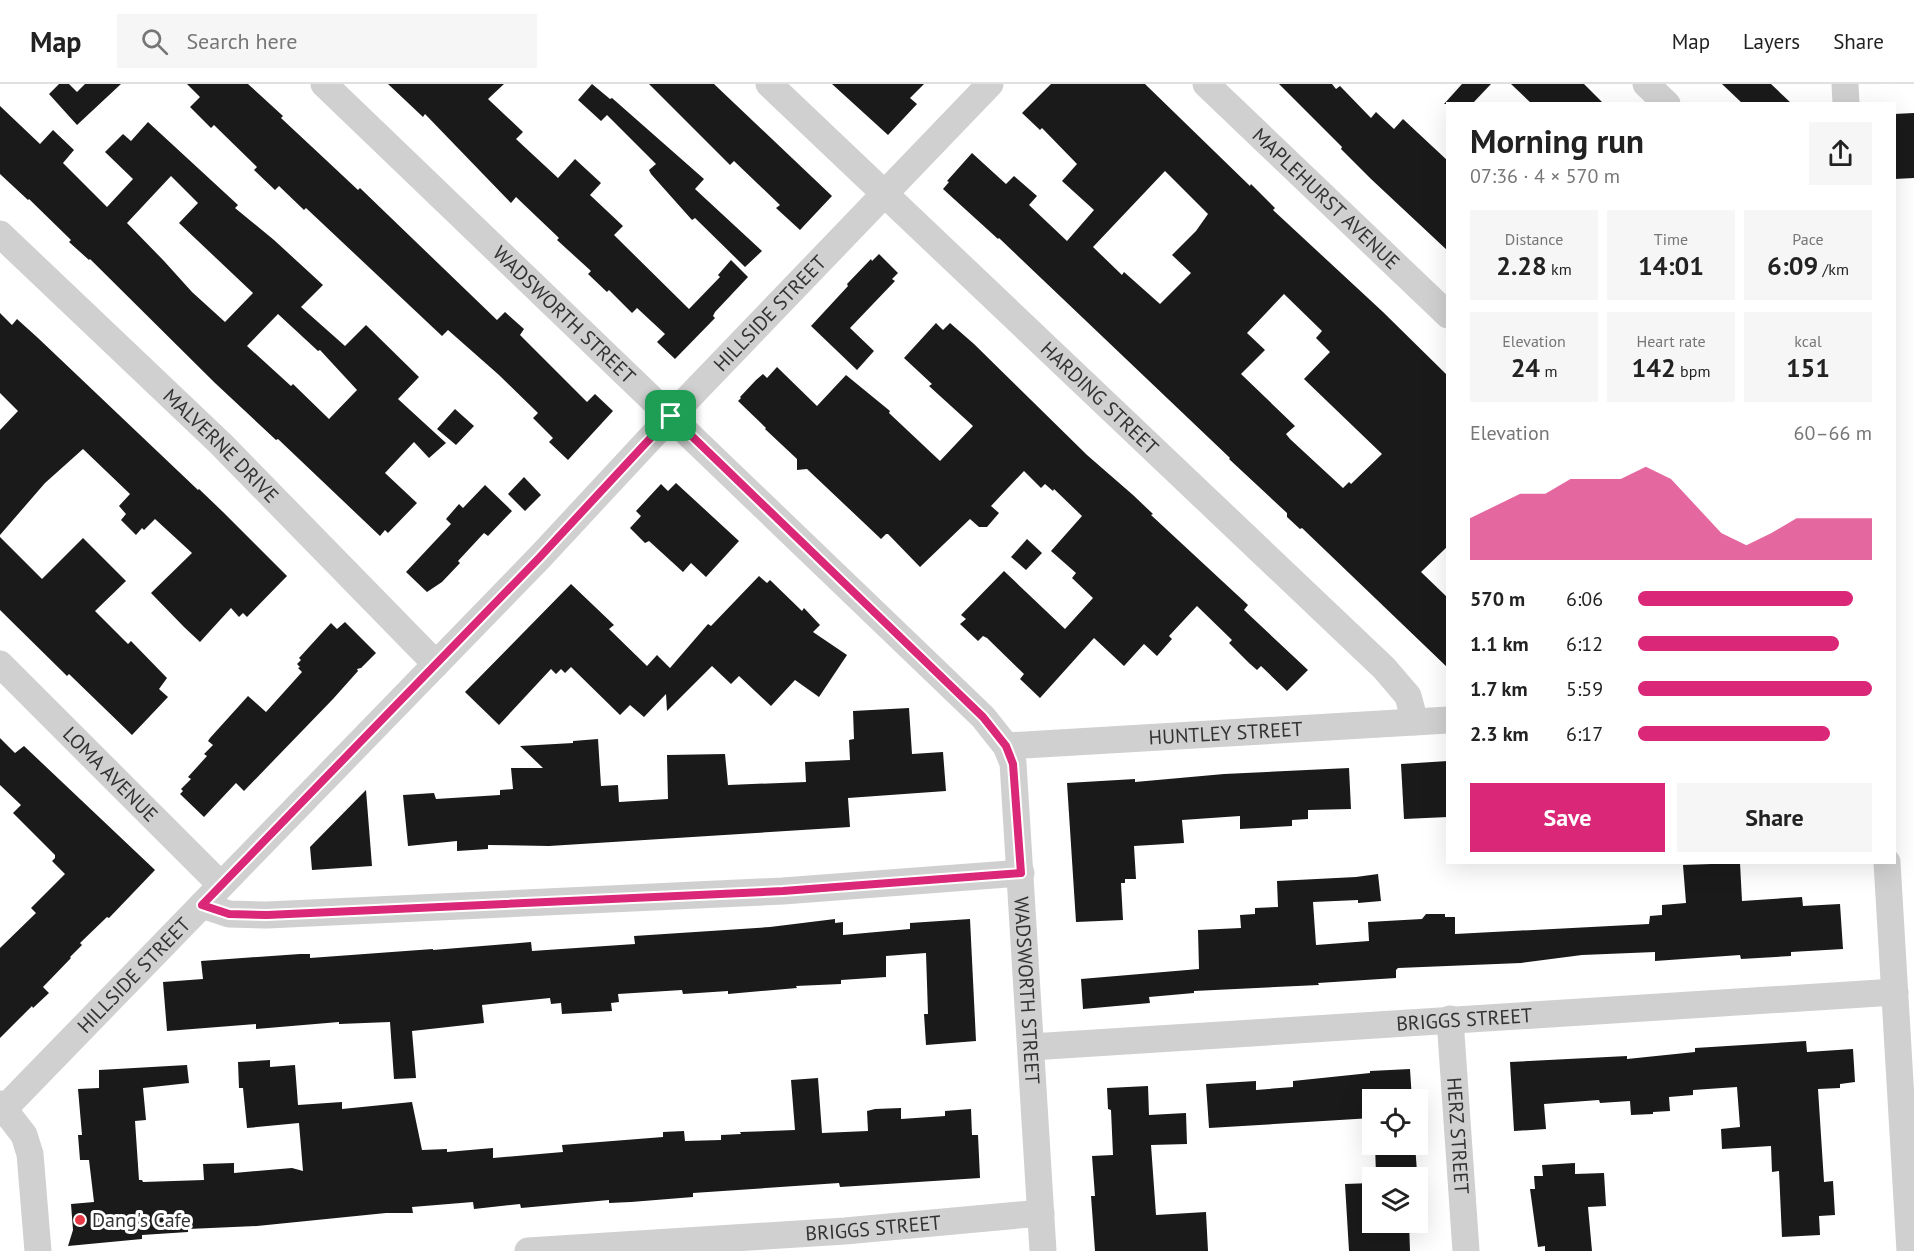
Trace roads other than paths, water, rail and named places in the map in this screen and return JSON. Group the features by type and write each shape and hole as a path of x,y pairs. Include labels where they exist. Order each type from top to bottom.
{"street":[{"name":"WADSWORTH STREET","path":"324,84 983,717 1006,746 1013,764 1021,873 1043,1251"},
{"name":"HARDING STREET","path":"769,84 1384,668 1408,696 1415,722"},
{"name":"HILLSIDE STREET","path":"2,1108 539,558 671,416 990,84"},
{"name":"MAPLEHURST AVENUE","path":"1206,84 1446,313"},
{"path":"1646,84 1665,102"},
{"path":"1845,84 1846,102"},
{"name":"MALVERNE DRIVE","path":"0,234 221,444 436,664"},
{"name":"LOMA AVENUE","path":"0,664 221,885"},
{"name":"HUNTLEY STREET","path":"1006,746 1446,720"},
{"path":"1887,864 1910,1251"},
{"path":"202,905 229,914 267,915 783,891 1021,873"},
{"name":"BRIGGS STREET","path":"1031,1047 1895,992"},
{"name":"HERZ STREET","path":"1450,1019 1466,1251"},
{"path":"2,1108 24,1135 30,1154 38,1251"},
{"name":"BRIGGS STREET","path":"528,1251 833,1231 1041,1214"}],"place":[{"name":"Dang's Cafe","path":"80,1220"}]}
